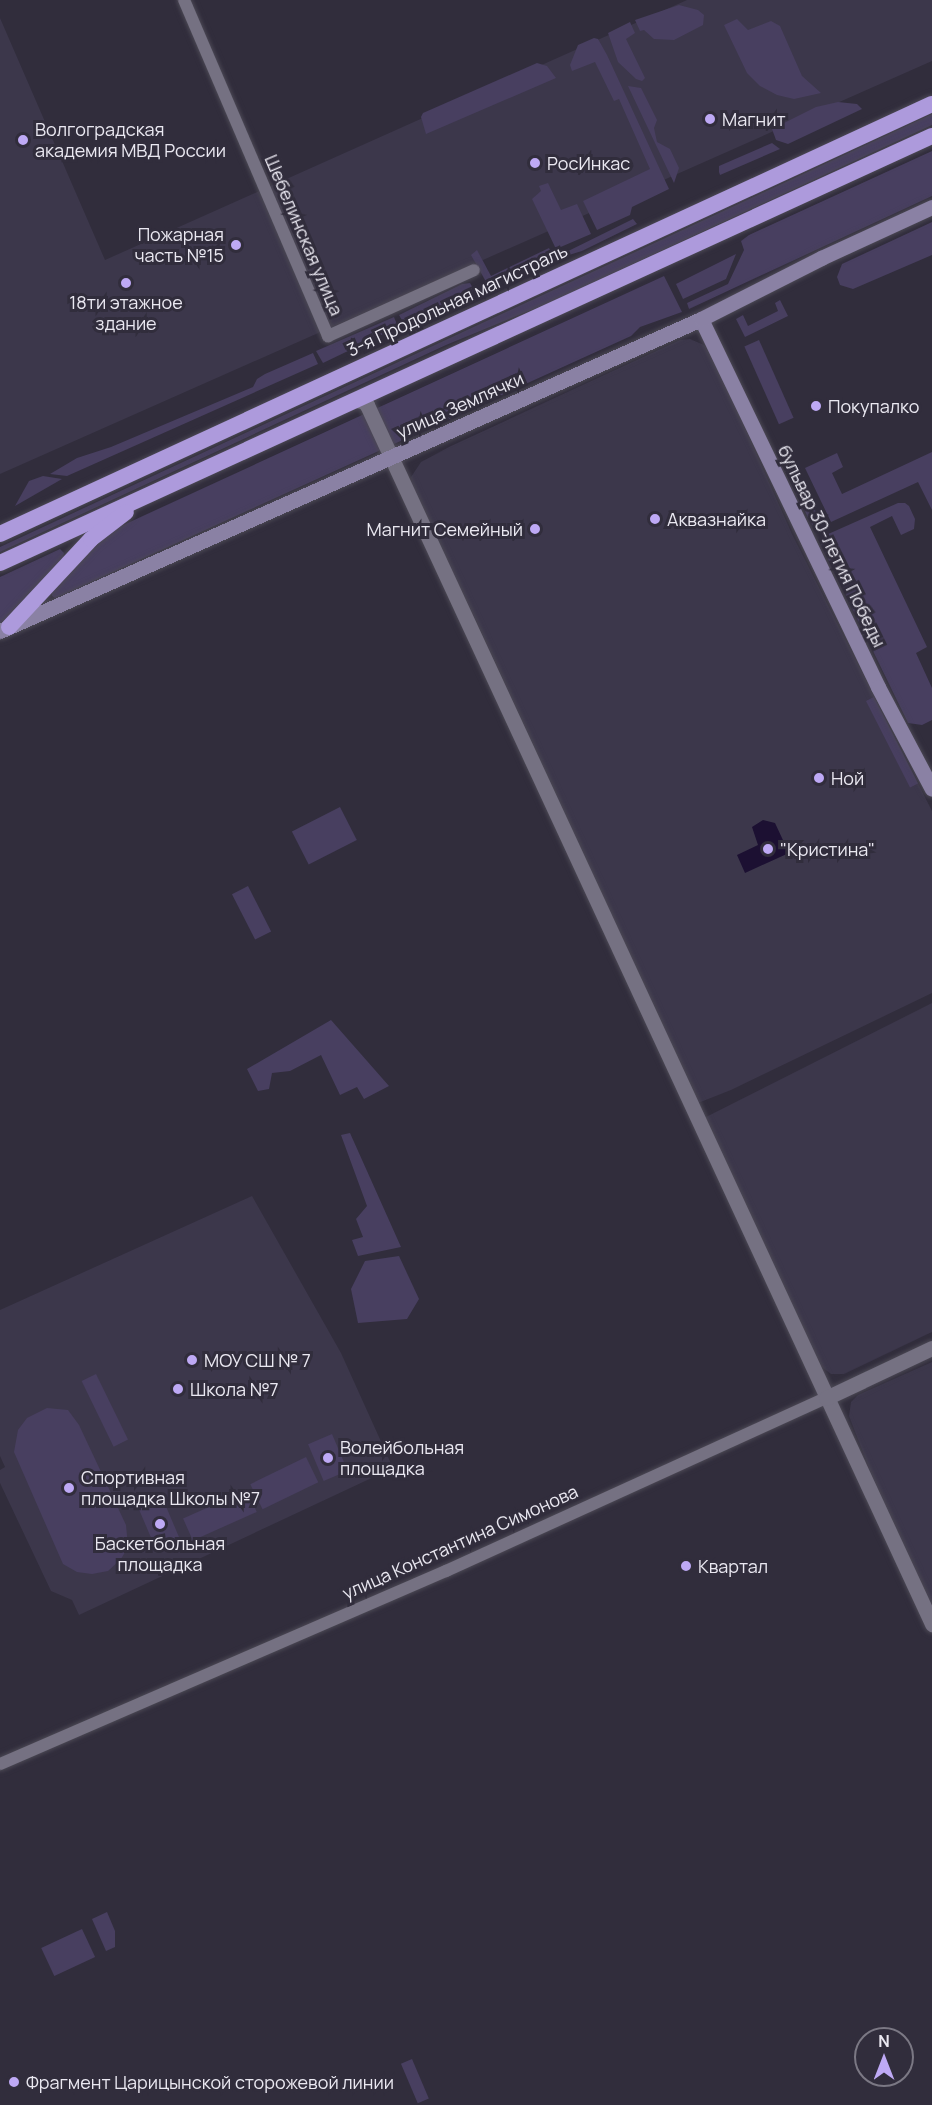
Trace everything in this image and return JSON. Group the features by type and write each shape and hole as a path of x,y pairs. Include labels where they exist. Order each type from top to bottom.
{"highway":[{"name":"3-я Продольная магистраль","path":"0,534 932,104"},
{"path":"0,563 932,136"},
{"path":"5,629 91,540 146,495"}],"main road":[{"name":"улица Землячки","path":"5,629 701,319 821,258 932,207"},
{"name":"бульвар 30-летия Победы","path":"701,319 873,677 932,789"}],"street":[{"name":"Шебелинская улица","path":"184,0 328,336 474,270"},
{"path":"356,400 363,401 367,405 932,1624"},
{"name":"улица Константина Симонова","path":"0,1764 446,1571 932,1348"}],"shaded area":[{"path":"687,0 932,0 932,61 0,474 0,18 105,260"},
{"path":"679,5 698,10 704,15 703,25 674,40 654,39 644,30 640,31 635,20"},
{"path":"737,19 748,30 771,21 780,26 802,76 821,93 794,99 777,95 760,86 747,73 724,25"},
{"path":"630,22 635,33 626,39 645,78 642,81 636,79 618,62 608,33"},
{"path":"594,38 598,39 607,55 669,189 632,207 630,215 597,230 583,201 650,169 619,99 614,101 595,62 572,71 570,65 578,45"},
{"path":"537,63 547,66 556,78 426,134 421,117 423,113"},
{"path":"628,86 641,88 657,120 654,128 657,142 670,149 679,168 674,183"},
{"path":"838,102 857,104 862,109 788,144 776,140 772,129 816,107"},
{"path":"932,114 932,125 551,302 446,345 0,552 0,547"},
{"path":"772,143 780,149 720,175 719,166"},
{"path":"932,151 932,196 689,309 687,303 728,284 744,250 741,241 749,235"},
{"path":"548,183 561,210 577,204 591,234 556,249 532,199 541,191 539,186"},
{"path":"633,219 637,224 582,251 546,262"},
{"path":"932,222 932,255 853,289 840,285 837,277 842,264"},
{"path":"549,248 552,254 489,283 471,255 477,250 491,276"},
{"path":"736,254 726,279 683,299 676,284"},
{"path":"664,276 682,312 640,327 631,336 65,594 55,598 52,596 52,591 99,538 119,527"},
{"path":"470,283 474,290 471,294 404,324 399,315 462,284"},
{"path":"780,300 788,316 745,337 736,319 743,315 748,326 778,311 775,303"},
{"path":"394,317 398,327 323,363 316,351"},
{"path":"690,339 704,345 712,354 792,534 932,811 932,993 731,1090 698,1103 474,616 413,493 411,477 421,462 451,446 680,340"},
{"path":"759,340 794,418 779,424 744,347"},
{"path":"313,353 318,364 67,476 50,474 77,458 111,447 253,387 257,379 265,374"},
{"path":"932,452 932,510 918,482 831,522 805,468 837,453 843,467 832,473 842,494"},
{"path":"798,475 823,526 814,527 809,520 790,479"},
{"path":"43,476 62,479 15,506 29,481"},
{"path":"898,503 905,503 909,506 915,519 914,529 901,535 892,516 870,527 927,647 916,653 932,688 932,720 922,725 908,723 821,544 826,535"},
{"path":"60,549 64,553 63,559 0,625 0,577"},
{"path":"874,697 918,783 910,788 866,701"},
{"path":"340,807 357,840 309,864 292,832"},
{"name":"\"Кристина\"","path":"763,820 775,823 789,853 745,873 737,855 758,845 752,827"},
{"path":"248,886 271,931 255,940 232,894"},
{"path":"932,1003 932,1332 844,1374 831,1374 819,1365 704,1118"},
{"path":"331,1020 389,1086 364,1099 357,1087 340,1095 321,1055 290,1071 272,1073 269,1089 258,1091 247,1069"},
{"path":"350,1133 401,1247 358,1256 352,1240 363,1237 356,1219 367,1206 341,1135"},
{"name":"Школа №7","path":"252,1196 341,1353 393,1468 79,1615 72,1600 51,1591 0,1483 0,1470 5,1467 0,1456 0,1310"},
{"path":"399,1256 419,1299 407,1319 358,1323 351,1289 365,1261"},
{"path":"932,1362 932,1608 871,1473 849,1416 851,1402 858,1395"},
{"path":"96,1374 128,1440 114,1447 82,1381"},
{"name":"Спортивная площадка Школы №7","path":"47,1408 68,1410 79,1425 126,1525 128,1547 121,1559 108,1571 92,1574 77,1572 63,1564 14,1452 18,1430 27,1418"},
{"name":"Волейбольная площадка","path":"332,1434 348,1471 324,1481 308,1444"},
{"path":"306,1457 318,1482 263,1509 250,1484"},
{"path":"247,1490 257,1512 193,1540 183,1518"},
{"name":"Баскетбольная площадка","path":"162,1497 181,1541 157,1551 138,1507"},
{"path":"107,1912 115,1931 115,1947 106,1951 92,1919"},
{"path":"82,1929 95,1957 54,1976 41,1948"},
{"path":"412,2059 429,2099 418,2103 401,2064"}],"place":[{"name":"Магнит","path":"710,119"},
{"name":"Волгоградская академия МВД России","path":"23,140"},
{"name":"РосИнкас","path":"535,163"},
{"name":"Пожарная часть №15","path":"236,245"},
{"name":"18ти этажное здание","path":"126,283"},
{"name":"Покупалко","path":"816,406"},
{"name":"Аквазнайка","path":"655,519"},
{"name":"Магнит Семейный","path":"535,529"},
{"name":"Ной","path":"819,778"},
{"name":"\"Кристина\"","path":"768,849"},
{"name":"МОУ СШ № 7","path":"192,1360"},
{"name":"Школа №7","path":"178,1389"},
{"name":"Волейбольная площадка","path":"328,1458"},
{"name":"Спортивная площадка Школы №7","path":"69,1488"},
{"name":"Баскетбольная площадка","path":"160,1524"},
{"name":"Квартал","path":"686,1566"},
{"name":"Фрагмент Царицынской сторожевой линии","path":"14,2082"}]}
